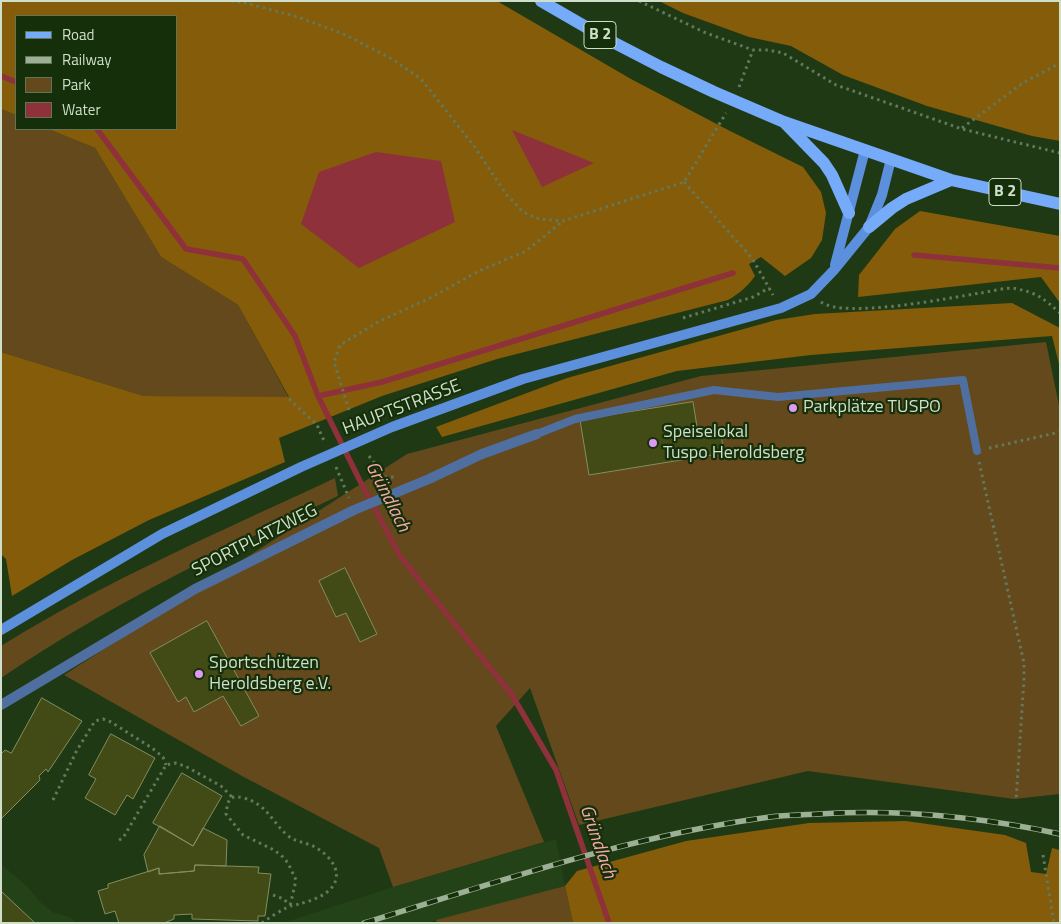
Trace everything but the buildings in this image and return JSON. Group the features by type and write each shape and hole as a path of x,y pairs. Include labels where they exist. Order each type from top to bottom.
{"main road":[{"name":"B 2","path":"541,1 605,38 714,92 784,122 951,180 1060,204"},
{"path":"784,122 824,163 832,175 848,213"},
{"path":"869,227 906,199 951,180"}],"street":[{"name":"HAUPTSTRASSE","path":"834,270 865,150"},
{"name":"HAUPTSTRASSE","path":"1,630 162,534 301,467 392,427 523,379 781,308 811,294 834,270 869,227 882,195 891,159"},
{"name":"SPORTPLATZWEG","path":"1,705 195,589 354,510 482,454 537,434"}],"lane":[{"path":"537,434 575,419 714,390 778,397 963,380 977,451"}],"path":[{"path":"231,1 246,3 298,17 346,35 392,59 421,79 474,146 506,194 523,212 539,219 563,221"},
{"path":"639,1 706,33 753,50 783,53 836,85 962,129 1060,153"},
{"path":"742,81 753,50"},
{"path":"962,129 1023,82 1060,63"},
{"path":"349,410 334,362 340,345 378,322 430,298 479,271 526,251 563,221 684,182 721,123"},
{"path":"684,182 752,258 781,308"},
{"path":"811,294 826,305 844,308 874,308 1015,288 1040,296 1060,313"},
{"path":"1016,801 1024,663 977,451 1060,432"},
{"path":"369,456 385,477 403,478"},
{"path":"53,800 77,750 94,721 103,719 111,722 152,748 162,757 166,766"},
{"path":"120,840 166,766 175,764 186,766 221,786 232,797"},
{"path":"262,923 290,906 312,900 332,888 337,870 328,857 320,851 285,833 254,800 237,796 232,797 228,801 226,814 237,829 243,835 282,855 294,874 296,880 290,906"},
{"path":"1043,856 1054,923"},
{"path":"273,895 284,899 290,906"}],"shaded area":[{"path":"1,1 497,1 631,79 803,167 821,192 826,213 822,240 811,258 785,276 761,257 749,264 755,276 743,290 728,300 497,359 382,396 279,438 285,462 149,520 72,560 12,596 6,559 1,554 1,352 144,396 289,397 238,305 161,257 95,148 50,130 178,130 178,15 15,15 15,115 1,109"},
{"path":"659,1 1060,1 1060,141 1032,136 927,106 843,75 791,46 749,37 683,13"},
{"path":"920,211 1060,236 1060,303 1041,277 858,297 859,275 895,229"},
{"path":"1012,303 1060,328 1060,368 1052,336 811,355 677,371 442,437 436,427 567,378 776,320 815,314"},
{"path":"906,821 1005,835 1026,843 1031,872 1046,874 1052,848 1060,850 1060,923 573,923 565,886 577,871 686,841 809,823"},
{"path":"556,839 565,886 427,923 283,923 393,887"},
{"path":"1,864 54,913 70,917 76,923 1,923"}],"green space":[{"path":"1,109 15,115 15,130 50,130 95,148 161,257 238,305 289,398 144,396 1,352"},
{"path":"1046,342 1060,410 1060,794 1014,799 808,771 579,825 530,688 496,726 544,842 393,887 379,848 242,776 64,675 407,454 701,376"},
{"path":"335,478 338,496 166,580 82,627 1,678 1,646 41,622 123,578"},
{"path":"565,886 573,923 437,923 436,920"}],"water":[{"path":"512,130 594,163 542,187"},
{"path":"376,152 441,161 455,222 359,268 301,224 319,172"}],"waterway":[{"name":"Gründlach","path":"1,76 15,82"},
{"name":"Gründlach","path":"98,130 186,249 243,259 295,336 318,396 400,556 512,695 556,770 609,923"},
{"path":"914,255 1060,268"},
{"path":"318,396 382,382 733,273"}],"railway":[{"path":"364,923 566,861 667,835 770,817 849,813 910,814 970,819 1060,834"}],"place":[{"name":"Parkplätze TUSPO","path":"793,408"},
{"name":"Speiselokal Tuspo Heroldsberg","path":"653,443"},
{"name":"Sportschützen Heroldsberg e.V.","path":"199,674"}]}
